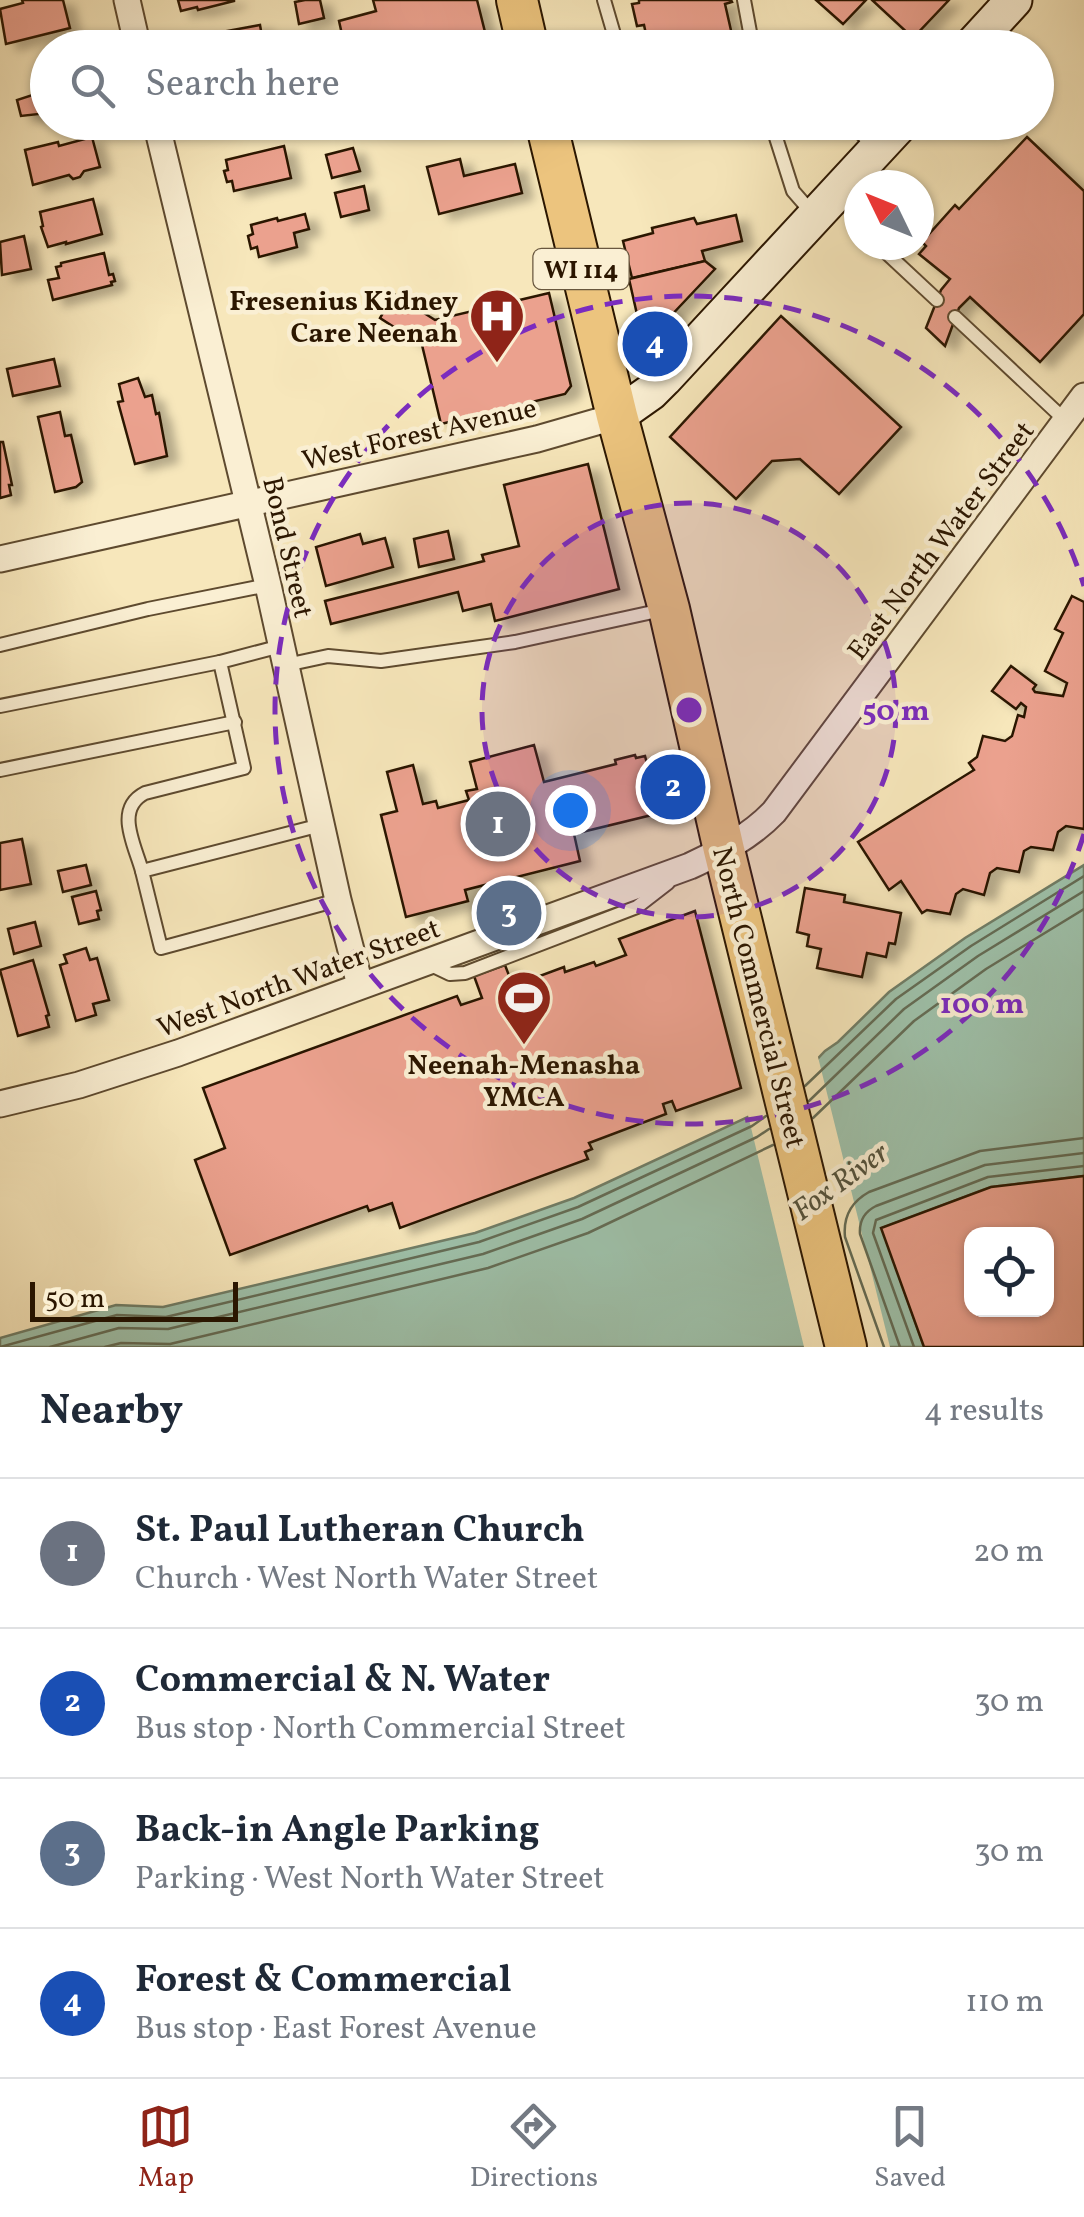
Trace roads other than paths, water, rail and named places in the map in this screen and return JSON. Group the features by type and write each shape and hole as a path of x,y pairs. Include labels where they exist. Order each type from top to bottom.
{"main road":[{"path":"517,0 524,30"},
{"name":"North Commercial Street","path":"551,140 616,416 669,609 707,858 773,1051 846,1347"}],"street":[{"path":"127,0 134,30"},
{"path":"986,30 1014,0"},
{"name":"Bond Street","path":"160,140 360,985"},
{"path":"616,416 652,392 886,140"},
{"name":"East North Water Street","path":"707,858 756,831 774,812 1084,396"},
{"name":"West Forest Avenue","path":"0,559 538,438 616,416"},
{"name":"West North Water Street","path":"0,1104 79,1086 162,1058 707,858"}],"lane":[{"path":"604,0 613,30"},
{"path":"744,0 750,30"},
{"path":"776,140 793,191 814,216"},
{"path":"867,140 877,150"},
{"path":"894,260 936,300"},
{"path":"956,318 1066,420"},
{"path":"0,646 148,609 268,586"},
{"path":"0,706 220,662 284,655 380,661 515,642 669,609"},
{"path":"220,662 244,768 145,793 132,802 127,816 162,948 338,900"},
{"path":"0,770 235,722"},
{"path":"142,871 322,825"}],"water":[{"name":"Fox River","path":"1084,865 1084,1176 991,1187 882,1228 924,1347 0,1347 0,1338 116,1305 163,1307 475,1233 574,1198 748,1117 789,1089 889,992 965,938"}],"place":[{"name":"Forest & Commercial","path":"655,344"},
{"name":"Fresenius Kidney Care Neenah","path":"497,365"},
{"name":"Commercial & N. Water","path":"673,787"},
{"name":"St. Paul Lutheran Church","path":"498,824"},
{"name":"Back-in Angle Parking","path":"509,913"},
{"name":"Neenah-Menasha YMCA","path":"524,1047"}]}
